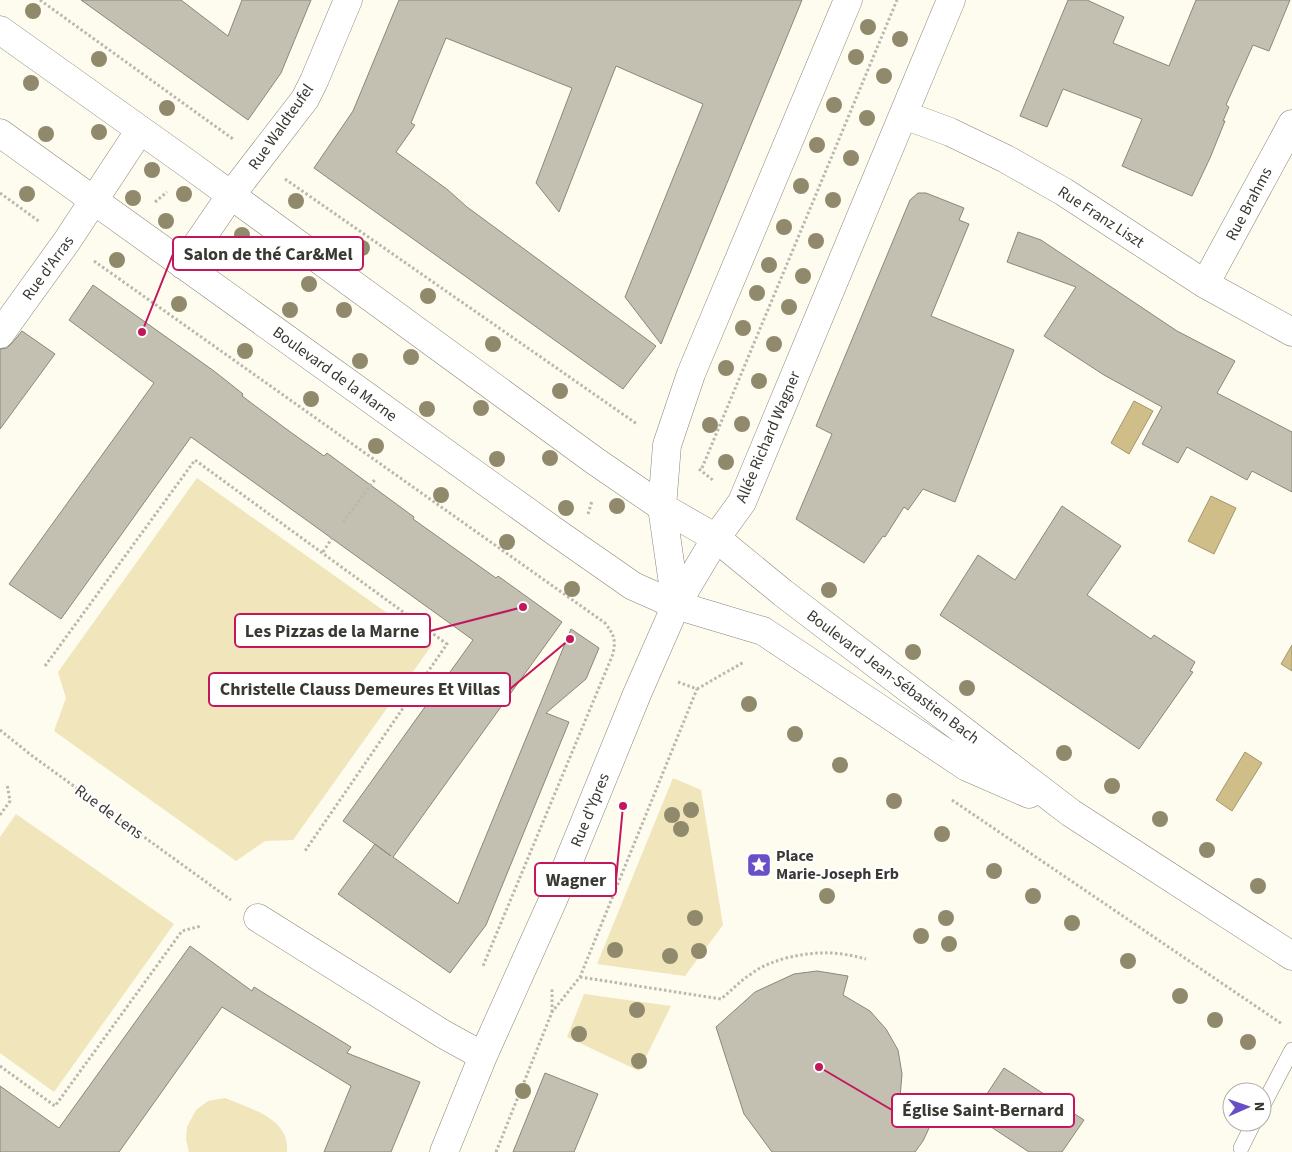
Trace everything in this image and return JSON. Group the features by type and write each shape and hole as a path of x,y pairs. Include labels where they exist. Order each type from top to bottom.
{"street":[{"name":"Rue Waldteufel","path":"183,265 231,195 305,99 348,0"},
{"path":"676,605 662,507 667,445 691,374 848,0"},
{"name":"Allée Richard Wagner","path":"676,605 716,538 742,502 951,0"},
{"path":"0,30 231,195 595,461 662,507"},
{"name":"Rue Franz Liszt","path":"904,115 950,132 1006,159 1064,192 1205,284 1292,332"},
{"name":"Rue Brahms","path":"1205,284 1292,124"},
{"name":"Rue d'Arras","path":"0,334 67,241 140,130"},
{"name":"Boulevard de la Marne","path":"0,133 575,546 634,586 676,605"},
{"name":"Boulevard Jean-Sébastien Bach","path":"662,507 716,538 797,604 1071,813 1292,956"},
{"name":"Boulevard Jean-Sébastien Bach","path":"676,605 763,631 967,767 1071,813"},
{"name":"Rue d'Ypres","path":"444,1152 483,1056 553,900 637,694 676,605"},
{"path":"258,918 448,1037 483,1056"}],"lane":[{"path":"1272,1089 1292,1050"},
{"path":"1241,1148 1249,1132"}],"path":[{"path":"40,0 240,144"},
{"path":"700,471 897,0"},
{"path":"280,175 667,445 742,502"},
{"path":"154,203 174,186"},
{"path":"0,193 46,227"},
{"path":"89,257 605,623 613,633 615,644 613,654 482,969"},
{"path":"45,666 195,460 447,644 305,851"},
{"path":"343,522 376,478"},
{"path":"585,523 594,497"},
{"path":"322,552 332,538"},
{"path":"496,1152 552,1012 580,977 697,689 747,661"},
{"path":"680,682 697,689"},
{"name":"Rue de Lens","path":"0,730 220,892"},
{"path":"0,815 10,801 7,784"},
{"path":"947,797 1284,1026"},
{"path":"0,1066 55,1106 182,931 201,926"},
{"path":"580,977 722,999 752,973 770,963 812,952 848,954 866,959"}],"shaded area":[{"path":"1134,401 1153,411 1129,454 1111,443"},
{"path":"197,478 432,645 293,840 265,841 236,861 54,731 66,698 58,672"},
{"path":"1211,496 1236,508 1214,554 1188,541"},
{"path":"1292,645 1292,671 1281,664"},
{"path":"1245,752 1262,763 1232,811 1216,800"},
{"path":"673,778 701,790 723,925 685,976 597,964"},
{"path":"16,814 174,924 54,1092 0,1053 0,837"},
{"path":"584,994 671,1006 639,1071 567,1037"},
{"path":"225,1098 266,1116 275,1123 282,1131 286,1140 287,1152 189,1152 186,1140 187,1127 196,1110 208,1101"}],"building":[{"path":"81,0 181,0 228,36 242,0 311,0 281,73 248,120"},
{"path":"399,0 802,0 661,344 625,297 703,104 616,66 559,212 536,183 572,88 446,38 411,123 415,125 396,152 448,190 467,207 656,346 623,389 314,168 353,111"},
{"path":"1068,0 1087,0 1124,17 1113,43 1169,66 1196,0 1290,0 1269,51 1253,45 1226,105 1229,107 1223,121 1225,121 1192,196 1122,166 1142,119 1063,89 1047,127 1020,116"},
{"path":"918,193 926,193 964,208 959,220 969,224 931,316 1014,350 955,502 923,489 908,510 904,507 885,537 883,536 864,563 796,519 832,434 816,426 910,200"},
{"path":"1018,232 1041,240 1177,331 1235,361 1217,393 1292,432 1292,492 1252,471 1247,480 1187,447 1178,463 1142,444 1162,407 1104,375 1044,336 1076,287 1007,262"},
{"path":"93,285 214,371 243,394 242,396 289,431 324,456 327,453 414,517 413,519 562,622 393,857 458,904 571,629 599,648 586,679 546,713 569,722 486,925 450,973 338,894 375,844 343,821 473,640 191,437 61,619 9,584 154,383 69,320"},
{"path":"22,331 55,354 0,429 0,349 7,348"},
{"path":"1062,506 1121,546 1087,595 1151,639 1154,635 1195,662 1190,671 1193,672 1139,749 940,615 978,555 1015,580"},
{"path":"190,946 252,991 254,987 351,1047 347,1053 420,1082 391,1152 324,1152 351,1086 222,1007 119,1152 0,1152 0,1086 59,1128"},
{"path":"817,971 848,976 843,995 870,1011 886,1029 898,1050 902,1074 900,1098 938,1109 923,1141 915,1152 772,1152 744,1114 716,1027 755,992 794,974"},
{"path":"1004,1068 1084,1120 1062,1152 1029,1152 973,1115"},
{"path":"545,1073 598,1094 574,1152 513,1152"}],"place":[{"name":"Salon de thé Car&Mel","path":"142,332"},
{"name":"Les Pizzas de la Marne","path":"523,607"},
{"name":"Christelle Clauss Demeures Et Villas","path":"570,639"},
{"name":"Wagner","path":"623,806"},
{"name":"Place Marie-Joseph Erb","path":"759,865"},
{"name":"Église Saint-Bernard","path":"819,1067"}]}
